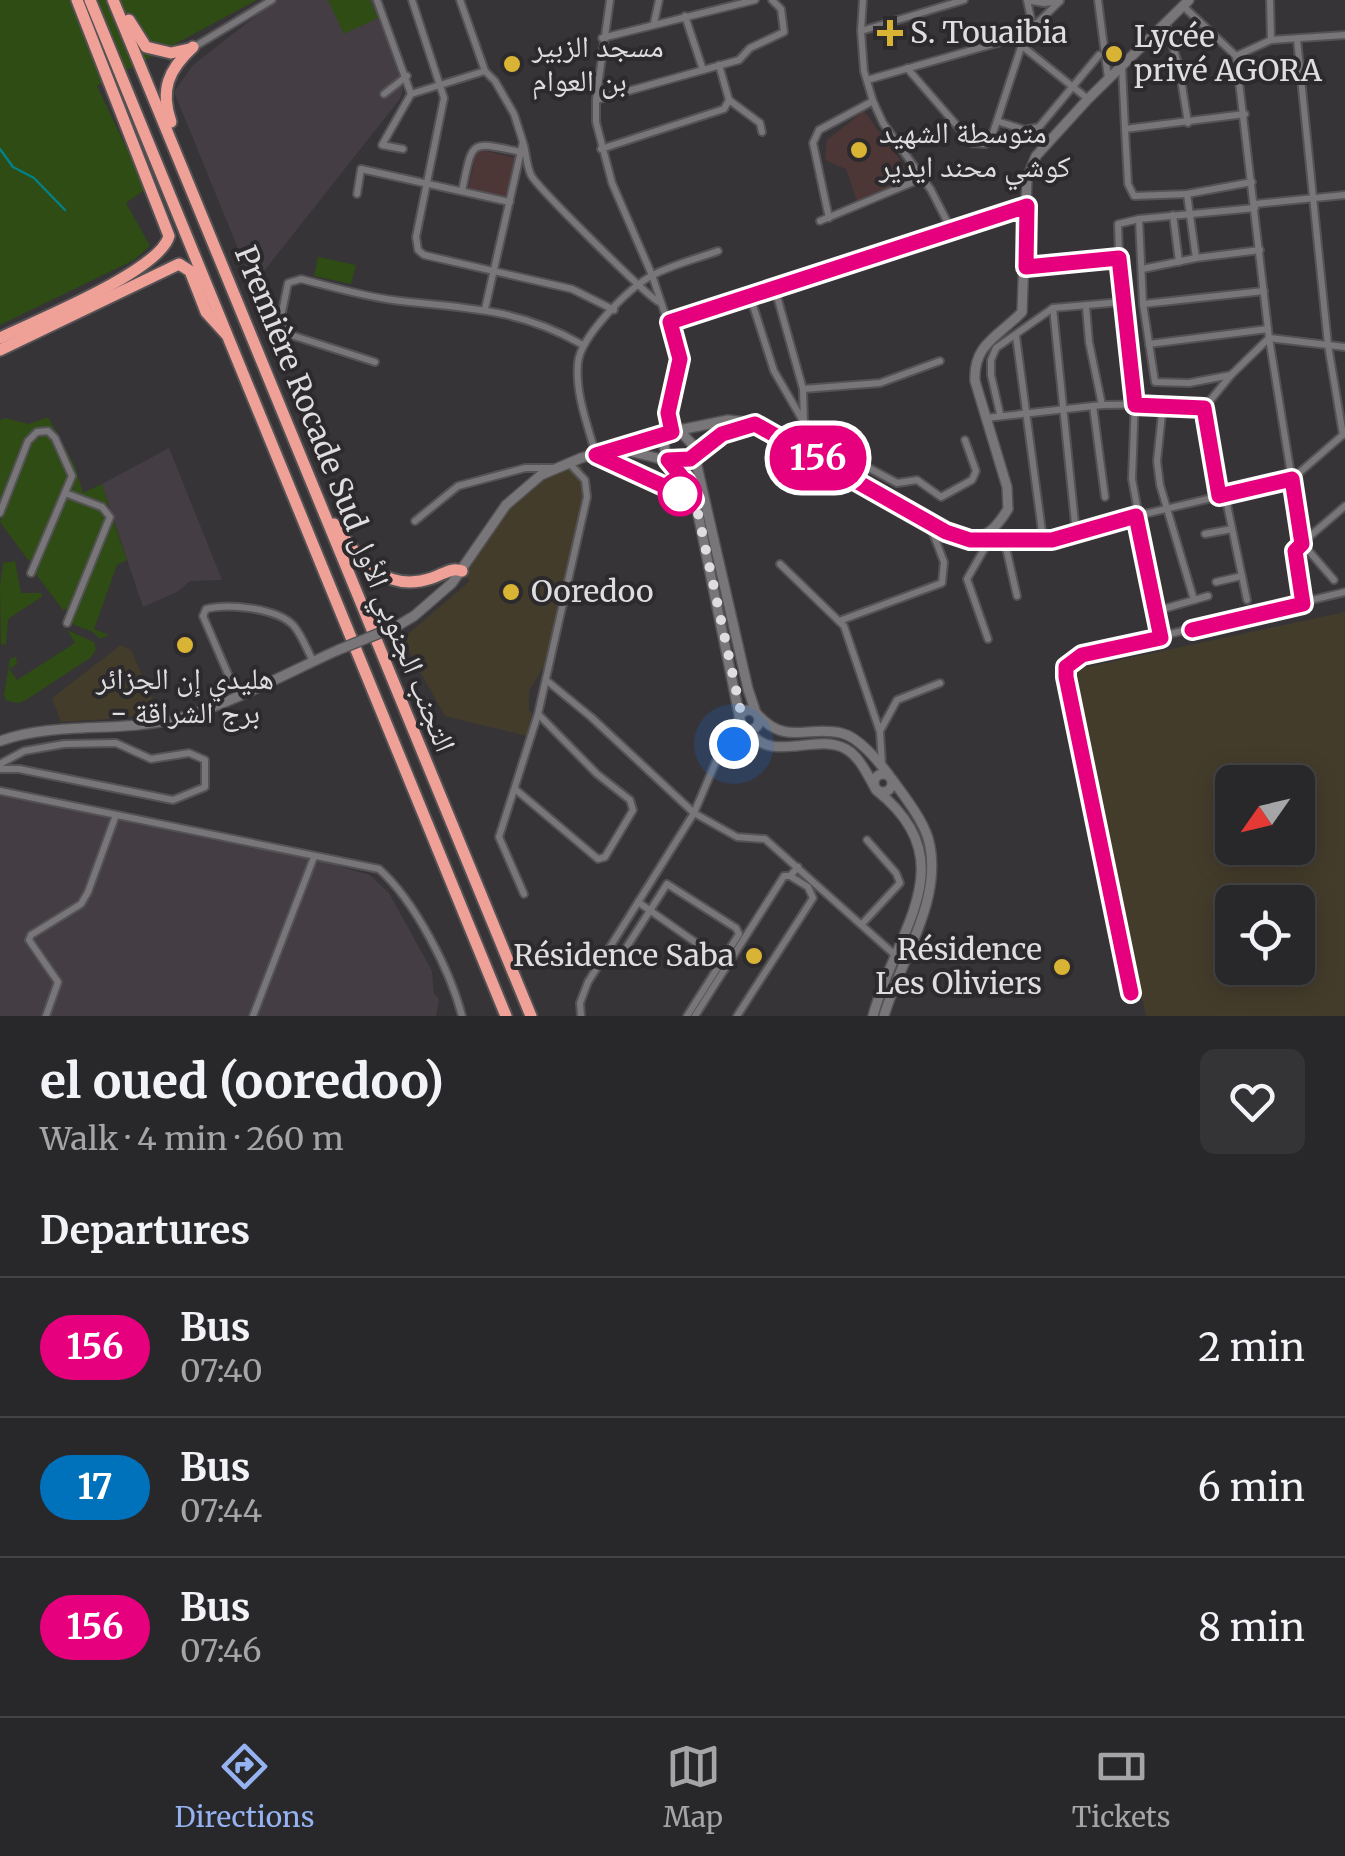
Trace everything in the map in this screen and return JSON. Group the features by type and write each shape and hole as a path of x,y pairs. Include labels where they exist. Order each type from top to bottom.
{"highway":[{"path":"0,350 146,264 162,250 169,236 77,0"},
{"name":"Première Rocade Sud التجنب الجنوبي الأول","path":"90,0 506,1016"},
{"path":"116,0 146,47 171,53 193,47"},
{"name":"Première Rocade Sud التجنب الجنوبي الأول","path":"116,0 226,279 531,1016"},
{"path":"193,47 172,68 164,95 226,279"},
{"path":"0,338 179,264 190,271 206,312 229,337"},
{"path":"320,502 357,557 377,574 409,581 424,580 454,568 462,572"}],"main road":[{"path":"0,741 47,728 120,726 176,719 397,626 430,604 462,572 506,504 527,484 569,463 672,432 728,420 755,424 946,532 970,540 989,533 1008,509 1007,487 975,381 976,358 1022,312 1027,178 1036,156 1186,3"},
{"path":"617,448 679,462 695,456 722,434 755,424"},
{"path":"672,432 689,438 695,456 757,714 757,726 743,725"},
{"path":"672,432 663,450 694,500 743,725 758,742"},
{"path":"743,725 745,711 757,714 784,733 828,732 848,736 887,773 928,838 931,873 923,911 884,1016"},
{"path":"725,748 758,742 788,748 823,744 846,749 860,763 875,789 903,813 921,851 922,886 873,1016"},
{"path":"875,789 876,776 887,773"}],"street":[{"path":"193,47 272,0"},
{"path":"377,0 411,94"},
{"path":"412,0 444,98 415,242 418,250 424,255 572,288 614,310"},
{"path":"460,0 486,71 514,114 531,176 649,298 660,303"},
{"path":"610,0 596,100 601,149 670,322 680,359 668,413 672,432"},
{"path":"654,23 659,0"},
{"path":"602,38 756,0"},
{"path":"596,100 739,60 750,48 784,32 781,9 772,0"},
{"path":"863,0 861,31 873,101 951,229"},
{"path":"861,31 964,0"},
{"path":"1033,28 1027,0 1061,0"},
{"path":"907,68 972,143 990,140 1025,36 1061,0"},
{"path":"1098,0 1108,79"},
{"path":"1270,0 1271,40"},
{"path":"1186,3 1236,56 1268,328 1302,544 1334,580"},
{"path":"686,16 703,70"},
{"path":"1166,22 1179,67 1188,123"},
{"path":"1236,56 1271,40 1345,35"},
{"path":"867,80 1025,36"},
{"path":"970,540 1042,539 1076,533 1292,479 1344,434 1328,344 1297,39"},
{"path":"1022,46 1088,99"},
{"path":"997,121 1020,129 1035,129 1043,124 1098,55"},
{"path":"719,66 729,100 760,123 762,132"},
{"path":"1122,66 1128,184 1134,196 1187,194 1252,182"},
{"path":"403,149 382,145 411,94 486,71"},
{"path":"384,94 407,76"},
{"path":"601,149 724,109 729,100"},
{"path":"830,218 814,143 819,130 873,101"},
{"path":"1125,130 1245,114"},
{"path":"485,309 523,142"},
{"path":"462,191 475,146 485,144 521,152"},
{"path":"356,194 362,169 510,202"},
{"path":"820,221 922,178"},
{"path":"1187,194 1196,258"},
{"path":"1161,638 1136,516 1130,460 1135,405 1122,302 1118,224 1139,218 1345,195"},
{"path":"670,322 1027,206"},
{"path":"1174,215 1179,262"},
{"path":"1139,218 1143,304 1158,385 1231,375"},
{"path":"1142,269 1260,250"},
{"path":"694,500 596,455 578,387 581,344 652,275 718,251"},
{"path":"1026,267 1119,258"},
{"path":"375,362 291,335 281,317 286,286 301,280 391,300 517,315 581,344"},
{"path":"776,289 803,389 804,422"},
{"path":"1143,304 1264,292"},
{"path":"750,296 774,371 804,422 828,446 896,483 917,480 940,497 972,480 976,472 965,440"},
{"path":"1000,414 991,360 996,348 1053,308 1122,302"},
{"path":"1086,306 1105,498"},
{"path":"1053,308 1076,533"},
{"path":"1149,344 1268,328"},
{"path":"1016,336 1042,539"},
{"path":"1204,408 1270,338 1345,347"},
{"path":"803,389 880,382 940,361"},
{"path":"1163,404 1157,461 1165,509 1194,600"},
{"path":"986,418 1097,405 1204,408"},
{"path":"1204,408 1247,600"},
{"path":"0,513 28,442 41,430 51,433 71,472 66,493 31,573"},
{"path":"524,894 499,836 538,714 588,497 585,480 569,463"},
{"path":"414,521 469,482 525,468 554,468"},
{"path":"66,493 102,507 110,516 67,623"},
{"path":"1303,604 1295,551 1345,506"},
{"path":"839,620 942,583 944,562 928,521"},
{"path":"1205,534 1232,528"},
{"path":"988,640 967,579 991,538"},
{"path":"1004,538 1017,596"},
{"path":"780,564 844,626 880,732 887,773"},
{"path":"1216,582 1242,576"},
{"path":"1131,993 1066,667 1082,655 1345,592"},
{"path":"1156,611 1208,596"},
{"path":"237,694 202,616 206,609 217,606 282,618 294,626 313,661"},
{"path":"546,680 694,813 737,837 765,839 895,955"},
{"path":"880,732 897,700 940,684"},
{"path":"515,789 598,860 605,857 633,810 630,800 597,774 538,714"},
{"path":"581,1016 583,992 694,813 725,748 743,725"},
{"path":"116,743 151,759 188,753 204,760 205,787 173,800 0,766 11,756 40,746 116,743"},
{"path":"0,792 379,869 391,879 438,956 462,1016"},
{"path":"46,1016 58,982 29,940 81,904 116,815"},
{"path":"862,924 900,883 896,873 866,840"},
{"path":"253,1016 314,858"},
{"path":"790,876 798,867"},
{"path":"695,1016 784,876 790,876 808,886 813,898 737,1016"},
{"path":"626,948 669,884 736,928 738,934 687,1016"},
{"path":"638,902 722,961"}],"shaded area":[{"path":"276,0 374,0 403,89 400,99 253,285 174,92 193,65"},
{"name":"متوسطة الشهيد كوشي محند ايدير","path":"864,111 913,178 857,201 846,169 825,160 827,140"},
{"path":"477,149 515,158 505,199 468,190"},
{"path":"169,448 222,580 190,581 177,592 143,607 102,484"},
{"name":"Ooredoo","path":"582,465 587,510 580,511 569,575 545,664 529,691 532,712 527,736 445,716 402,639 470,581 465,576 499,518 521,494 549,474"},
{"path":"1345,612 1345,1016 1146,1016 1073,670"},
{"path":"121,645 131,650 158,712 61,722 52,698"},
{"path":"0,788 208,829 370,875 389,893 432,971 434,994 439,999 436,1016 0,1016"}],"green space":[{"path":"0,0 257,0 97,86 146,189 126,203 150,246 134,260 0,325"},
{"path":"328,0 370,0 378,18 344,34"},
{"path":"318,257 356,265 351,284 314,276"},
{"path":"48,417 75,466 83,493 102,484 109,506 72,491 76,473 54,432 44,427 24,437 0,503 0,420 29,424"},
{"path":"43,434 50,438 68,475 29,561 0,522 31,444"},
{"path":"66,496 102,510 106,521 69,608 63,610 36,574"},
{"path":"113,519 127,560 117,565 94,629 109,635 100,639 72,624"},
{"path":"15,561 21,593 43,596 8,619 6,644 1,645 3,563"},
{"path":"67,630 94,642 96,650 90,658 26,700 7,701 4,695 10,659 16,657 17,664 9,669 17,680 75,643"}],"waterway":[{"path":"0,149 13,167 34,178 65,210"}],"bus line":[{"name":"156","path":"1131,993 1066,667 1082,655 1161,638 1136,516 1052,540 970,540 946,532 755,424 722,434 690,459 668,460 686,482 694,500 596,455 672,432 668,413 680,359 670,322 1027,206 1026,267 1119,258 1135,405 1204,408 1219,496 1292,479 1302,544 1295,551 1303,604 1192,630"}],"place":[{"name":"S. Touaibia","path":"890,33"},
{"name":"Lycée privé AGORA","path":"1114,54"},
{"name":"مسجد الزبير بن العوام","path":"512,64"},
{"name":"متوسطة الشهيد كوشي محند ايدير","path":"859,150"},
{"name":"Ooredoo","path":"511,592"},
{"name":"هليدي إن الجزائر - برج الشراقة","path":"185,645"},
{"name":"Résidence Saba","path":"754,956"},
{"name":"Résidence Les Oliviers","path":"1062,967"}],"route":[{"path":"680,494 691,491 697,509 740,722 746,729 728,746 734,744"}]}
